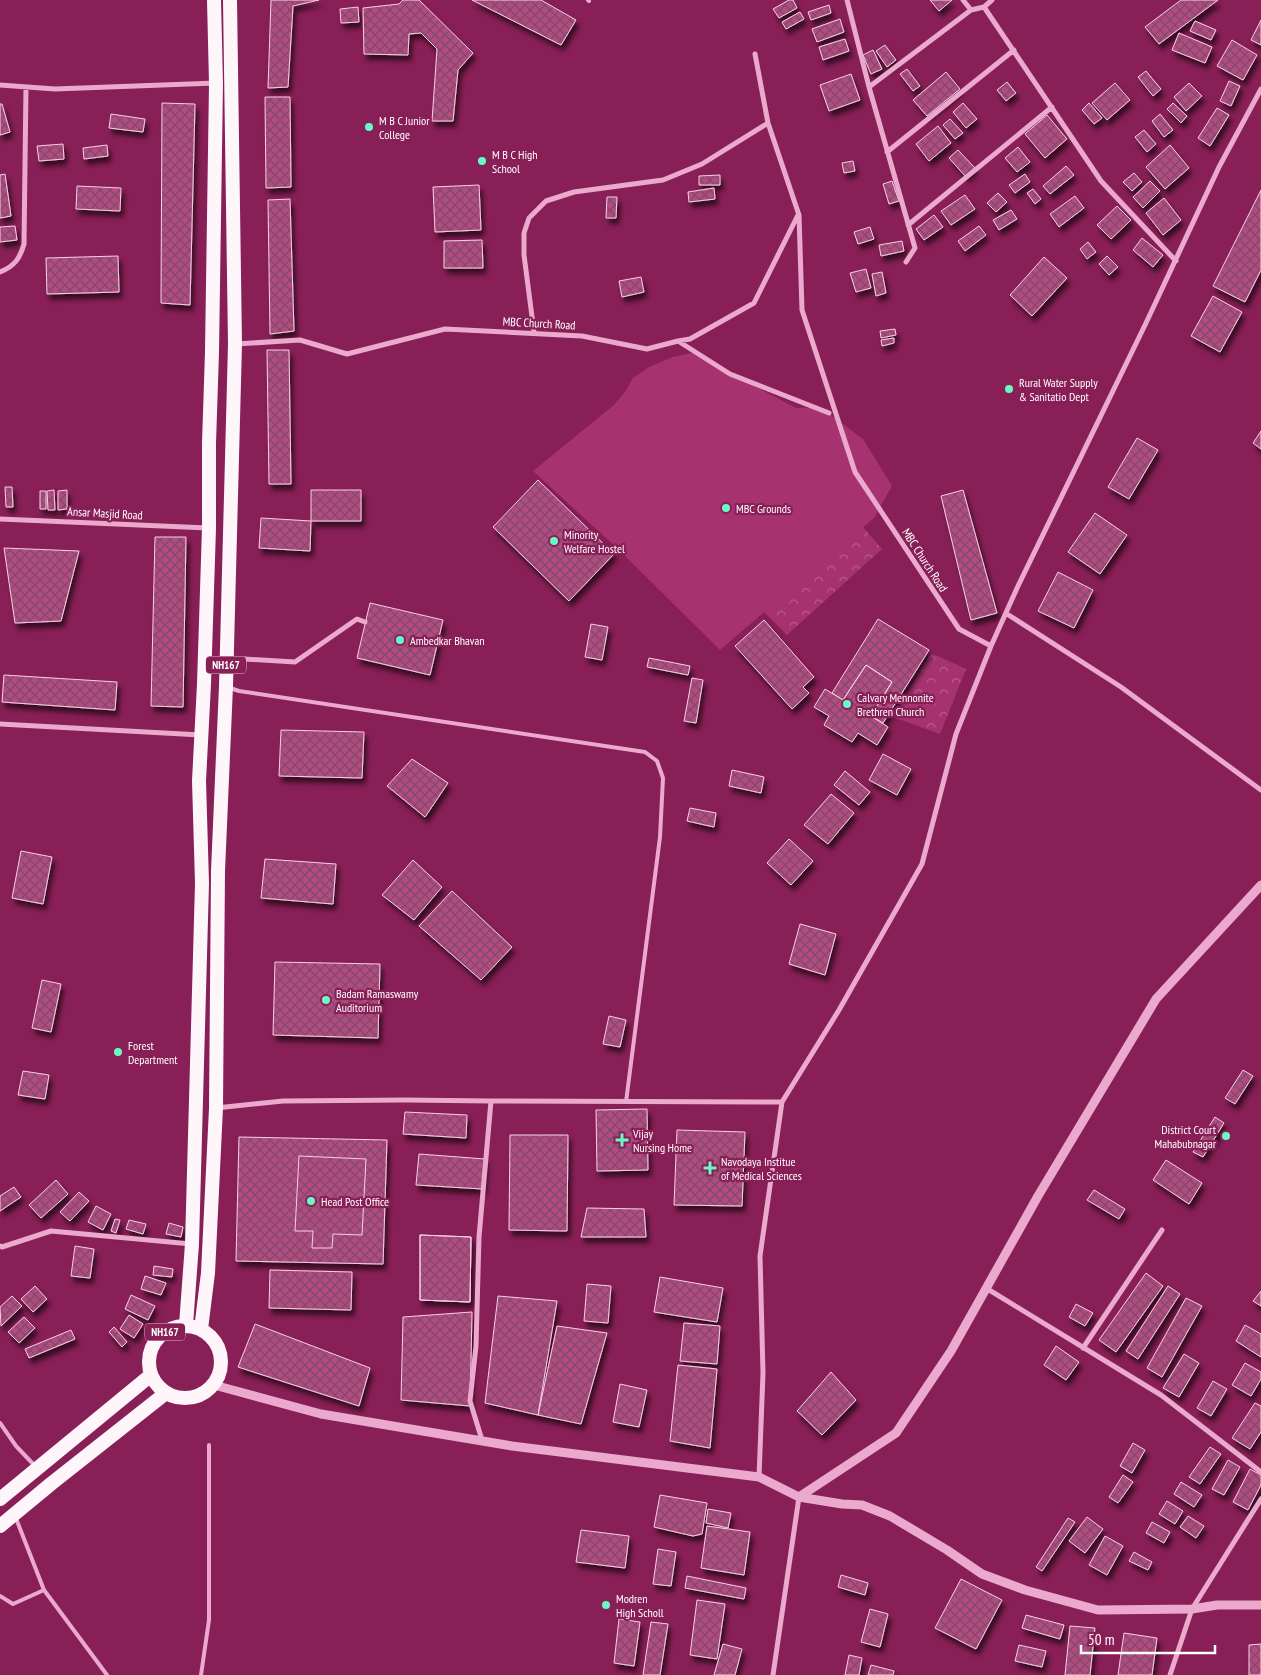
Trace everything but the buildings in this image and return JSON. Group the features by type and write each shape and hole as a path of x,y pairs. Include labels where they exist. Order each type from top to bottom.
{"highway":[{"name":"NH167","path":"186,1325 192,1244 202,883 199,781 209,528 216,83 214,0"},
{"name":"NH167","path":"201,1329 208,1273 216,1108 218,871 226,686 235,344 230,0"},
{"name":"NH167","path":"151,1375 149,1357 155,1341 164,1332 174,1327 186,1325 201,1329 217,1343 222,1364 214,1384"},
{"path":"0,1499 151,1375 157,1385 166,1393 175,1397 186,1398 196,1396 206,1392 214,1384"},
{"path":"0,1526 166,1393"}],"street":[{"path":"846,0 915,248 906,262"},
{"path":"963,0 971,10"},
{"path":"869,87 971,10 984,7 992,0"},
{"path":"984,7 1101,181 1176,261"},
{"path":"887,152 1014,50"},
{"name":"MBC Church Road","path":"755,54 768,123 799,215 802,310 855,472 959,629 992,646"},
{"path":"0,85 55,89 216,83"},
{"path":"0,272 9,268 20,259 24,244 26,87"},
{"path":"759,1477 763,1373 760,1256 782,1102 839,1010 922,864 956,734 1018,586 1176,261 1219,167 1261,89"},
{"path":"908,225 1052,107"},
{"path":"534,332 524,255 524,232 529,218 546,201 574,192 663,180 702,164 768,123"},
{"name":"MBC Church Road","path":"235,344 300,340 347,354 445,329 534,332 582,336 647,349 678,342 690,339 754,303 799,215"},
{"path":"678,342 730,374 829,414"},
{"name":"Ansar Masjid Road","path":"0,519 209,528"},
{"path":"1006,614 1121,688 1261,790"},
{"path":"226,658 296,662 357,619 365,622"},
{"path":"0,724 202,736"},
{"path":"774,1675 799,1497 896,1433 951,1351 1038,1196 1156,1000 1261,885"},
{"path":"216,1108 283,1101 782,1102"},
{"path":"482,1440 470,1401 476,1346 479,1237 490,1102"},
{"path":"1083,1348 1162,1230"},
{"path":"0,1246 2,1247 51,1231 192,1244"},
{"path":"986,1288 1161,1395 1261,1472"},
{"path":"214,1384 321,1414 512,1446 759,1477 799,1497 842,1504 862,1505 890,1516 947,1550 982,1574 1025,1590 1098,1610 1192,1609 1217,1605 1261,1605"},
{"path":"1170,1675 1192,1609 1261,1500"}],"lane":[{"path":"226,686 239,691 645,752 657,761 663,778 660,837 626,1102"},
{"path":"0,1423 16,1446 37,1468"},
{"path":"201,1675 209,1620 209,1444"},
{"path":"12,1516 17,1522 44,1590 107,1675"},
{"path":"0,1596 13,1604 44,1590"}],"green space":[{"name":"MBC Grounds","path":"692,353 796,408 820,407 863,439 892,486 874,518 720,650 618,549 533,471 614,405 625,392 633,378 649,367 673,357"},
{"path":"863,527 882,549 787,635 764,612"},
{"path":"931,653 966,669 940,734 893,717"}],"place":[{"name":"M B C Junior College","path":"369,127"},
{"name":"M B C High School","path":"482,161"},
{"name":"Rural Water Supply & Sanitatio Dept","path":"1009,389"},
{"name":"MBC Grounds","path":"726,508"},
{"name":"Minority Welfare Hostel","path":"554,541"},
{"name":"Ambedkar Bhavan","path":"400,640"},
{"name":"Calvary Mennonite Brethren Church","path":"847,704"},
{"name":"Badam Ramaswamy Auditorium","path":"326,1000"},
{"name":"Forest Department","path":"118,1052"},
{"name":"District Court Mahabubnagar","path":"1226,1136"},
{"name":"Vijay Nursing Home","path":"622,1140"},
{"name":"Navodaya Institue of Medical Sciences","path":"710,1168"},
{"name":"Head Post Office","path":"311,1201"},
{"name":"Modren High Scholl","path":"606,1605"}]}
